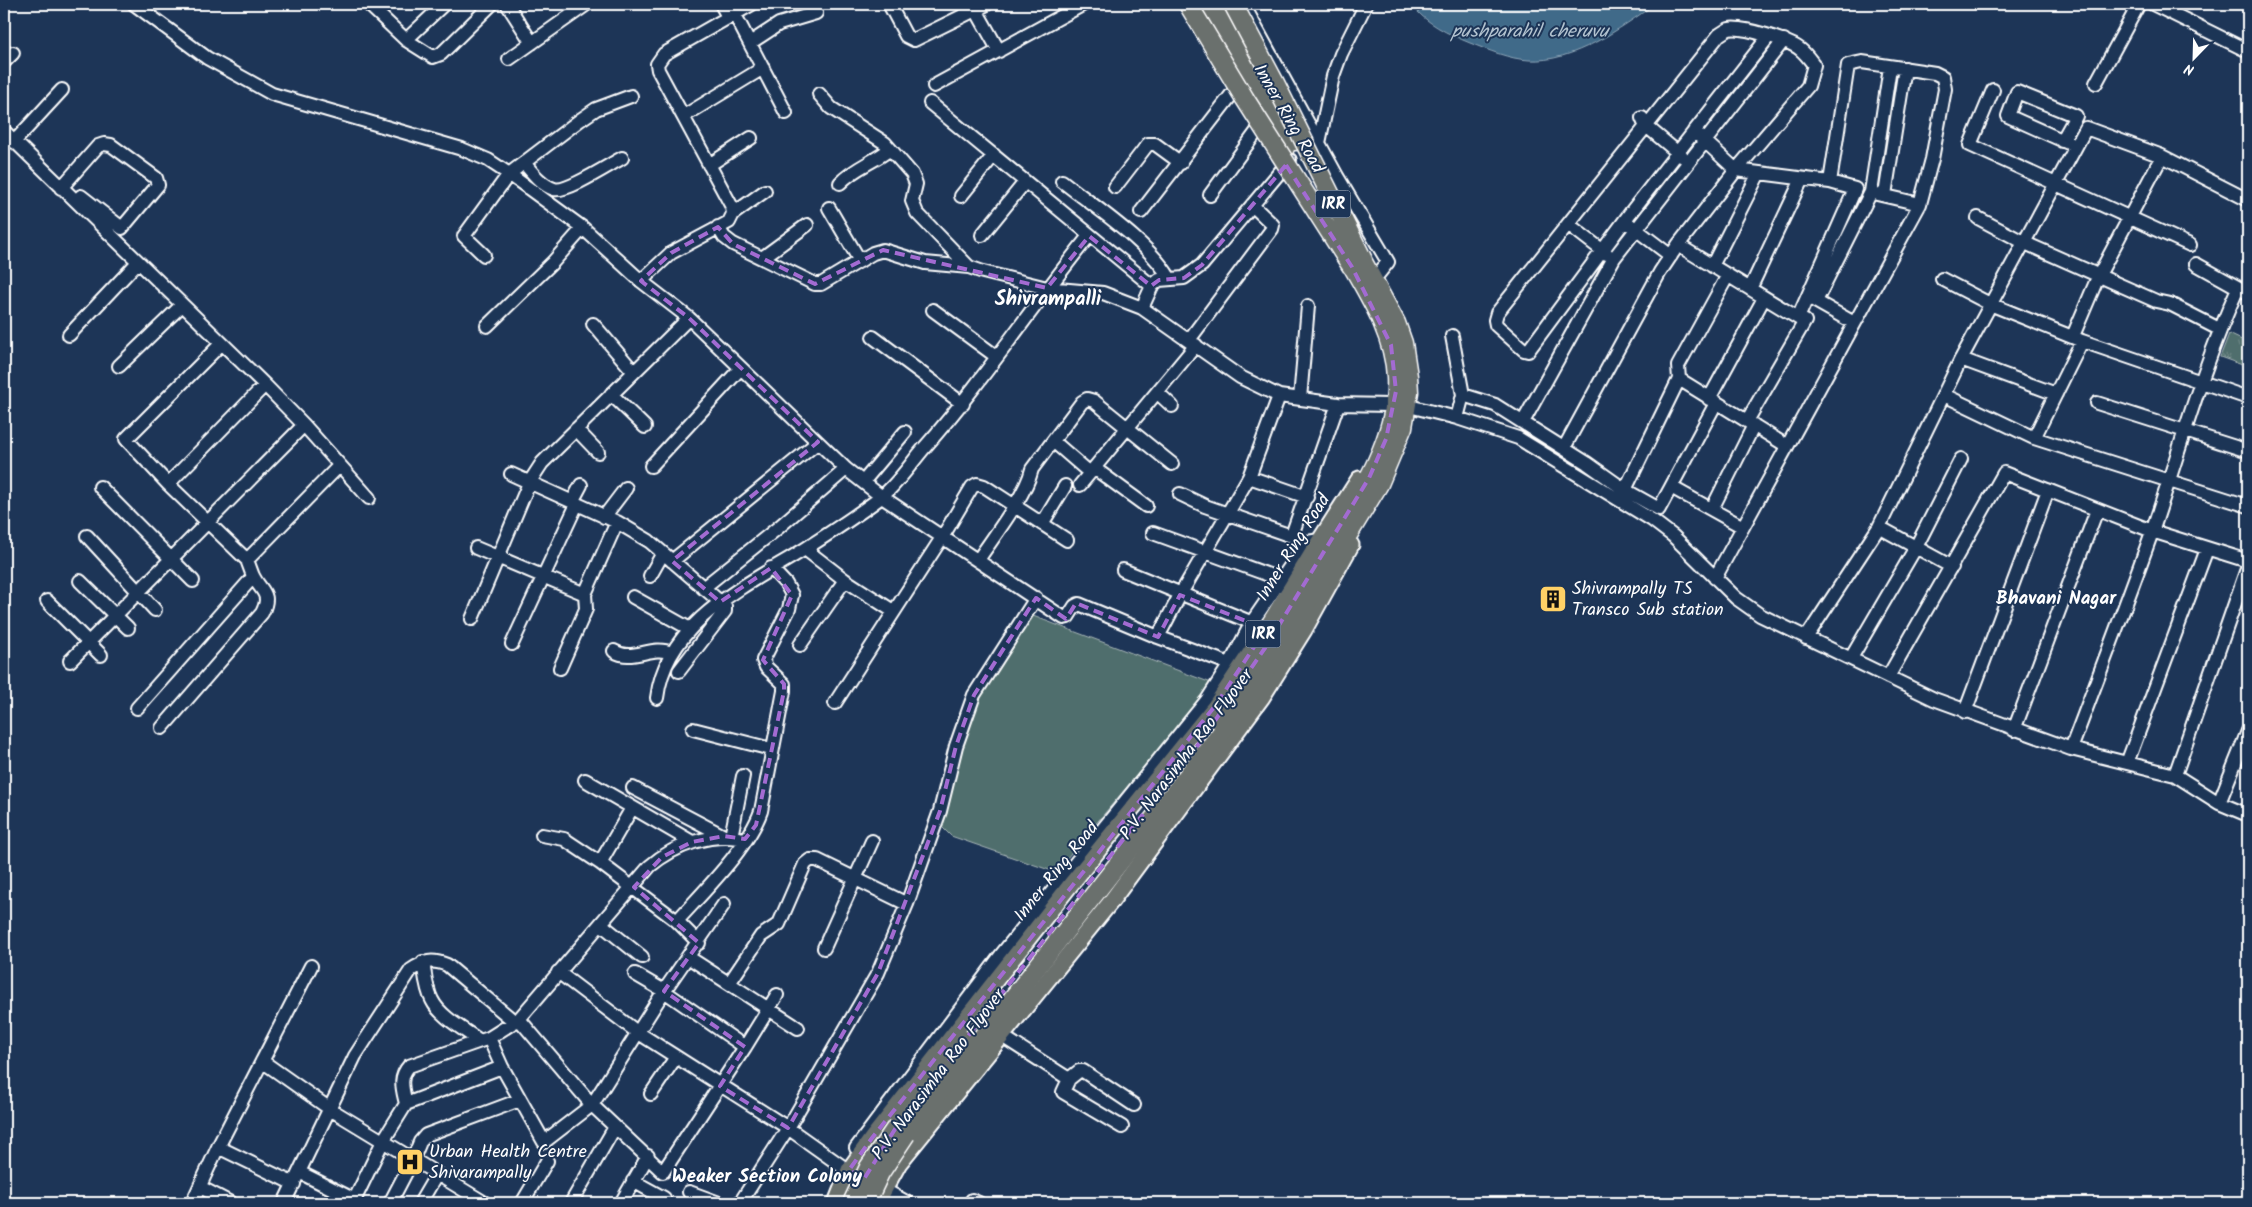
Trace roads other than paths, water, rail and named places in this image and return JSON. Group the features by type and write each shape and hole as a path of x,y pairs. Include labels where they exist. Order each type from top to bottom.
{"highway":[{"path":"1188,4 1245,100 1357,263"},
{"name":"P.V. Narasimha Rao Flyover","path":"866,1203 880,1173 906,1134 1250,696 1379,484 1403,427 1409,392 1408,376 1403,343 1396,323 1357,263 1202,4"},
{"name":"P.V. Narasimha Rao Flyover","path":"852,1203 869,1168 897,1126 1195,749 1240,689 1369,478 1391,424 1395,409 1396,377 1391,345 1385,327 1357,263 1219,4"},
{"path":"1233,4 1275,83 1357,263"}],"main road":[{"name":"Inner Ring Road","path":"836,1203 846,1168 872,1138 1058,899 1215,706 1266,629 1313,541 1356,486 1374,452 1386,422 1390,405 1390,363 1376,314 1202,4"},
{"name":"Inner Ring Road","path":"880,1197 899,1163 1109,904 1262,698 1319,604 1395,462 1408,429 1412,410 1414,376 1408,342 1397,312 1219,4"}],"street":[{"path":"134,4 208,58 272,94 462,149 488,160 583,228 640,281 689,318 846,470 882,497 1066,618 1075,606 1079,604 1230,664"},
{"path":"406,40 444,4"},
{"path":"372,5 406,40 433,57 441,54 492,4"},
{"path":"507,4 532,43"},
{"path":"509,60 586,4"},
{"path":"721,4 750,43 786,113"},
{"path":"733,214 732,207 658,70 657,64 664,54 752,4"},
{"path":"889,4 906,36 914,40 982,7 999,51"},
{"path":"934,86 1084,4"},
{"name":"Inner Ring Road","path":"1243,4 1319,143 1388,262 1376,276"},
{"path":"1319,143 1324,110 1333,76 1341,54 1366,4"},
{"path":"2096,83 2139,4"},
{"path":"2153,4 2248,50"},
{"path":"750,43 779,24 816,13"},
{"path":"1564,448 1635,317 1674,250 1736,170 1808,86 1814,65 1801,49 1784,40 1768,36 1730,29 1718,35 1497,313 1496,325 1524,350 1528,350 1624,221 1768,36"},
{"path":"1523,422 1614,258 1784,40"},
{"path":"1715,578 1920,204 1932,159 1945,88 1943,77 1935,73 1862,62 1848,65 1830,182"},
{"path":"1798,318 1811,299 1871,192 1890,67"},
{"path":"684,116 762,68"},
{"path":"1885,195 1905,68"},
{"path":"1142,212 1244,79"},
{"path":"1667,88 1642,118 1642,122 1689,161"},
{"path":"14,142 62,90"},
{"path":"1993,90 1970,145 2190,245"},
{"path":"2062,141 2076,116 2017,92 2008,116 2062,141 2075,146"},
{"path":"819,94 831,108 872,133 890,149 912,174 916,184 912,201 917,213 969,267"},
{"path":"484,256 464,236 509,174 596,109 631,96"},
{"path":"930,103 1152,286"},
{"path":"1210,195 1266,119"},
{"path":"1827,158 1833,125 1839,124"},
{"path":"1806,638 1879,528 1961,359 2086,128 2162,156 2248,200"},
{"path":"1694,130 1736,170 1830,182 1920,204"},
{"path":"4,131 181,306 265,385 304,425 369,498"},
{"path":"709,165 751,138"},
{"path":"1115,187 1148,144 1152,142 1181,163"},
{"path":"61,188 98,146 104,144 111,145 156,178 158,185 122,228 81,196"},
{"path":"840,183 853,172 878,159 890,149"},
{"path":"961,196 994,155"},
{"path":"2034,438 2056,394 2098,277 2131,218 2162,156"},
{"path":"524,163 544,183 556,190 566,188 622,158"},
{"path":"1142,308 1152,286 1159,280 1184,278 1202,265 1290,160"},
{"path":"1712,266 1759,173"},
{"path":"1750,289 1802,179"},
{"path":"1062,181 1125,231 1162,264 1170,280"},
{"path":"982,235 1025,182"},
{"path":"1811,299 1855,189"},
{"path":"640,281 671,253 729,222 733,214 765,191"},
{"path":"1080,484 1158,393 1272,229 1273,225 1269,220 1252,205"},
{"path":"829,208 860,261"},
{"path":"1978,218 2025,243 2098,277 2156,301 2170,304 2219,330"},
{"path":"1624,221 1674,250 1728,274 1764,298 1805,321 1750,423 1712,510"},
{"path":"1568,224 1614,258"},
{"path":"762,258 807,225"},
{"path":"718,227 724,237 733,244 808,281 821,284 873,253 883,250 924,263 969,267 1047,288 1103,293 1142,308 1193,342 1240,377 1279,396 1338,404 1390,405"},
{"path":"487,326 553,262 583,228"},
{"path":"657,698 659,681 672,654 690,629 720,602 882,497 963,404 1047,288 1090,236"},
{"path":"70,335 138,262"},
{"path":"2071,749 2152,531 2184,430 2219,330 2243,291 2196,264"},
{"path":"1625,490 1678,379 1678,366 1728,274"},
{"path":"1864,307 1873,306 1888,276"},
{"path":"1942,279 1990,304 2077,339 2248,398"},
{"path":"1497,313 1495,305 1513,281"},
{"path":"1463,395 1496,405 1592,466 1625,490 1659,509 1764,298"},
{"path":"1811,299 1854,324"},
{"path":"119,366 181,306"},
{"path":"1300,399 1308,306"},
{"path":"933,310 997,357"},
{"path":"472,619 529,483 542,463 689,318"},
{"path":"593,324 634,372"},
{"path":"873,336 963,404"},
{"path":"1452,336 1463,395 1457,418"},
{"path":"162,728 262,613 266,605 267,596 254,577 247,560 168,484 126,439 221,344"},
{"path":"1961,359 2056,394"},
{"path":"650,466 740,369"},
{"path":"1678,379 1787,446"},
{"path":"168,484 265,385"},
{"path":"1158,393 1172,406"},
{"path":"611,394 645,427"},
{"path":"1944,395 2034,438 2248,506"},
{"path":"1158,637 1180,595 1249,477 1279,396"},
{"path":"978,560 1013,506 1030,477 1032,469 1082,402 1087,400 1094,401 1172,464"},
{"path":"2097,403 2248,451"},
{"path":"1292,535 1338,404"},
{"path":"1412,410 1457,418 1518,438 1652,520 1673,536 1736,598 1760,615 1806,638 1965,712 2071,749 2175,775 2220,803 2248,815"},
{"path":"1412,410 1456,424 1479,426"},
{"path":"70,661 304,425"},
{"path":"576,429 598,452"},
{"path":"863,482 905,432"},
{"path":"1053,441 1146,506"},
{"path":"650,576 668,557 818,442"},
{"path":"1850,658 1916,547 1961,459"},
{"path":"247,560 339,466"},
{"path":"1585,479 1592,466"},
{"path":"703,588 846,470"},
{"path":"1888,677 2004,473 2152,531 2248,562"},
{"path":"511,474 617,522 649,541 725,606 725,611 679,671"},
{"path":"1249,477 1306,498"},
{"path":"835,702 943,536 972,487 977,484 984,486 1067,540"},
{"path":"512,644 575,503 581,485"},
{"path":"1042,524 1065,486"},
{"path":"100,487 192,581"},
{"path":"1671,487 1743,527"},
{"path":"604,517 626,488"},
{"path":"1965,712 2048,490"},
{"path":"828,1203 846,1168 880,1114 1001,955 1207,700 1230,664 1252,622 1280,579 1313,541 1228,514 1180,494"},
{"path":"2014,730 2097,510"},
{"path":"560,668 586,609 584,594 617,522"},
{"path":"1879,528 1952,567"},
{"path":"1153,533 1280,579"},
{"path":"87,536 155,610"},
{"path":"476,548 584,594"},
{"path":"805,548 845,580 893,611"},
{"path":"2127,763 2207,549"},
{"path":"2175,775 2248,566"},
{"path":"677,921 714,880 745,840 756,825 761,810 784,684 766,667 764,660 789,609 792,595 786,584 771,568"},
{"path":"1123,570 1266,629"},
{"path":"137,708 254,577"},
{"path":"800,644 845,580"},
{"path":"80,582 128,628"},
{"path":"633,597 690,629"},
{"path":"742,1203 878,973 907,904 940,811 956,746 974,695 1036,598"},
{"path":"47,601 100,655"},
{"path":"614,651 624,655 645,653 659,649 672,654"},
{"path":"693,729 772,749"},
{"path":"2220,803 2248,737"},
{"path":"728,836 743,776"},
{"path":"585,780 692,842"},
{"path":"633,788 728,836 745,840"},
{"path":"600,863 632,808"},
{"path":"542,835 564,840 600,863 677,921 699,943"},
{"path":"406,1104 401,1081 403,1072 409,1066 485,1040 517,1020 634,887 650,866 662,857 692,842 728,836"},
{"path":"824,948 872,842"},
{"path":"730,982 761,936 779,924 806,864 810,860 817,860 907,904"},
{"path":"423,962 432,1002 442,1013 485,1040 544,1142 592,1105 637,1032 724,904"},
{"path":"601,924 642,957"},
{"path":"688,957 730,982 798,1028"},
{"path":"284,1203 356,1056 400,984 411,970 423,962 436,961 447,965 517,1020 592,1105 663,1172 777,995"},
{"path":"192,1203 218,1147 310,966"},
{"path":"558,972 637,1032 788,1128 846,1168 880,1197 908,1203"},
{"path":"635,974 664,991 745,1047"},
{"path":"1002,1036 1069,1079"},
{"path":"651,1094 676,1057"},
{"path":"262,1061 330,1109 437,1174 477,1201"},
{"path":"299,1172 354,1202 384,1141 406,1104 502,1067"},
{"path":"1122,1127 1063,1092 1069,1079 1079,1070 1083,1071 1134,1105"},
{"path":"390,1203 420,1142 426,1135 520,1100"},
{"path":"571,1203 615,1127"},
{"path":"218,1147 294,1184"},
{"path":"621,1203 648,1156"},
{"path":"522,1203 547,1161"},
{"path":"420,1203 437,1174"},
{"path":"634,1181 664,1198"},
{"path":"200,1187 231,1203"},
{"path":"689,1192 718,1203"}],"water":[{"name":"pushparahil cheruvu","path":"1411,4 1655,4 1612,33 1579,50 1562,56 1529,60 1499,54 1453,36 1423,17"}],"place":[{"name":"Shivrampally TS Transco Sub station","path":"1553,599"},
{"name":"Urban Health Centre Shivarampally","path":"410,1162"}],"district":[{"name":"Shivrampalli","path":"1048,300"},
{"name":"Bhavani Nagar","path":"2056,599"},
{"name":"Weaker Section Colony","path":"767,1177"}]}
